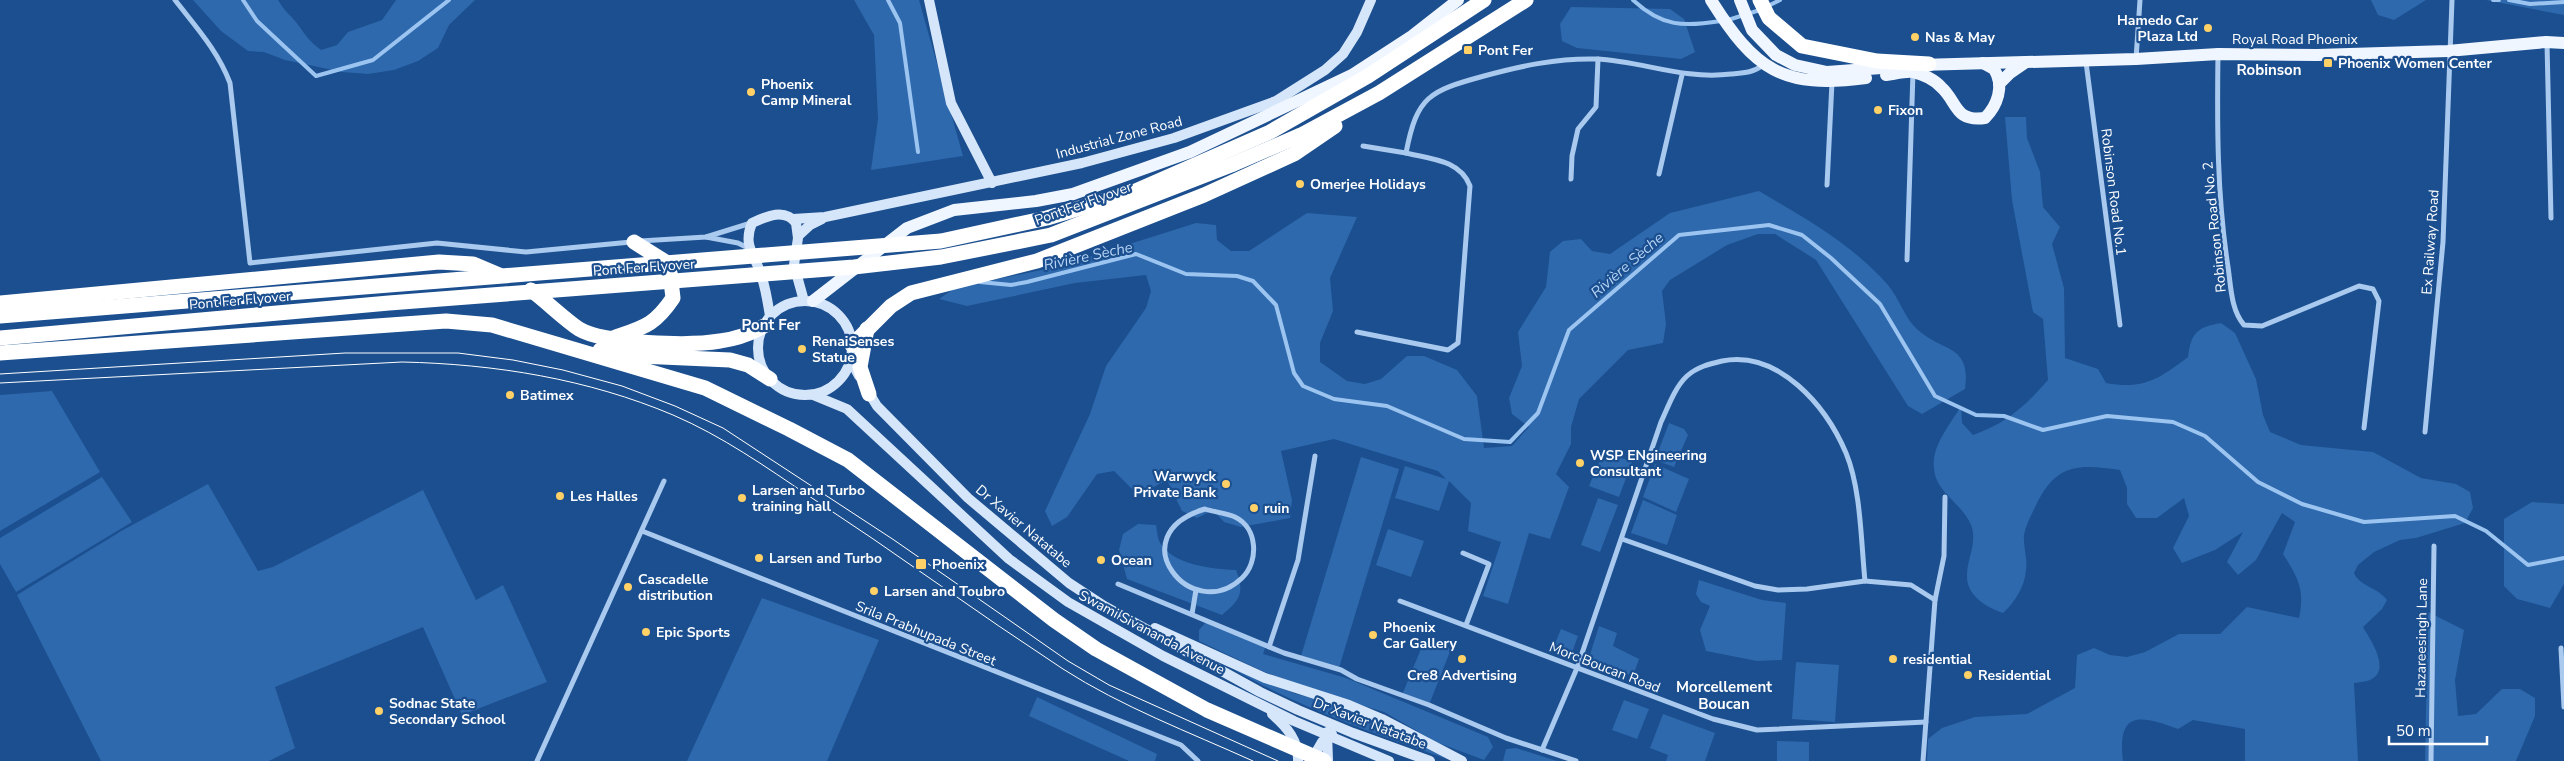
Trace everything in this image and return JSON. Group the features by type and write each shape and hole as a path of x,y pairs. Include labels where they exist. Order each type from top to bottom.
{"highway":[{"path":"1272,140 1484,0"},
{"path":"852,345 891,306 912,293 1037,261 1204,195 1294,154 1425,65 1526,0"},
{"path":"1760,0 1769,18 1802,46 1877,61 1929,64"},
{"path":"1368,76 1412,36"},
{"path":"1272,140 1378,93 1425,65"},
{"name":"Pont Fer Flyover","path":"0,316 857,250 941,241 1047,218 1133,192 1272,140"},
{"name":"Pont Fer Flyover","path":"0,338 389,303 854,267 941,257 1051,235 1272,140"},
{"path":"607,340 649,325 662,313 673,298 669,264 634,242"},
{"path":"0,303 439,262 473,264 526,286 580,329 607,340 719,342 747,335 767,321"},
{"path":"0,353 446,321 492,325 704,388 848,460 1054,620 1096,649 1207,710 1324,761"},
{"path":"867,329 860,367 869,394"},
{"path":"544,341 639,356 730,360 748,365 770,379"}],"main road":[{"path":"929,0 951,103 992,183"},
{"name":"Industrial Zone Road","path":"825,217 992,183 1082,162 1174,138 1276,101 1325,70 1343,54 1357,32 1371,0"},
{"path":"809,301 907,228 930,217 954,210 1036,201 1073,194 1190,152 1352,75 1412,36 1458,0"},
{"path":"1711,0 1748,52 1763,64 1782,73 1804,79 1832,82 1912,72 1932,80 1942,87 1956,110 1966,117 1985,118 1993,111 1998,100 1999,84 1994,69 1983,63"},
{"name":"Royal Road Phoenix","path":"1740,0 1752,30 1776,55 1795,65 1827,72 1929,64 2086,61 2218,54 2317,55 2448,52 2546,42 2564,43"},
{"path":"1999,84 2010,73 2026,62"},
{"path":"767,321 762,277 749,248 747,235 752,223 777,214 793,219 825,217"},
{"path":"798,236 810,225 825,217"},
{"path":"793,219 796,223 798,236 794,265 809,301"},
{"path":"809,301 828,306 840,316 849,330 852,345 851,361 844,375 833,386 804,396 789,393 775,385 759,359 758,344 767,321 782,306 809,301"},
{"name":"Dr Xavier Natatabe","path":"851,361 877,406 968,498 1069,583 1104,606 1260,692 1353,734 1430,761"},
{"name":"Swami Sivananda Avenue","path":"813,394 848,409 1009,559 1068,602 1154,652 1262,706 1389,761"},
{"path":"1104,606 1265,678 1349,705 1382,719 1462,761"},
{"path":"1262,706 1289,730 1295,741 1298,761"},
{"path":"1315,718 1326,729 1328,735 1328,761"},
{"path":"1311,761 1315,750 1328,735 1343,732 1353,734"}],"street":[{"path":"176,0 214,49 223,63 230,83 250,263 437,243 526,252 706,237 752,223"},
{"path":"2136,59 2140,0"},
{"name":"Ex Railway Road","path":"2425,432 2443,242 2448,52 2452,0"},
{"path":"2546,42 2551,218"},
{"name":"Robinson Road No. 2","path":"2218,54 2216,142 2222,223 2234,305 2238,318 2244,325 2262,326 2358,286 2373,290 2379,301 2364,428"},
{"path":"1406,153 1413,118 1422,103 1449,86 1516,67 1552,61 1598,60 1682,75 1707,77 1749,72 1763,64"},
{"path":"1571,179 1572,156 1578,129 1596,107 1598,60"},
{"name":"Robinson Road No.1","path":"2086,61 2120,325"},
{"path":"1907,260 1912,72"},
{"path":"1659,174 1682,75"},
{"path":"1827,185 1832,82"},
{"path":"1357,332 1448,350 1458,342 1470,186 1466,176 1458,167 1406,153 1363,146"},
{"path":"706,237 738,243 749,248"},
{"path":"1542,750 1577,668 1661,422 1671,400 1686,376 1704,365 1729,360 1744,360 1774,370 1798,384 1828,417 1847,454 1855,491 1865,581"},
{"path":"1269,647 1298,560 1315,456"},
{"path":"537,761 664,481"},
{"path":"1923,761 1935,600 1944,556 1945,497"},
{"path":"1205,509 1234,517 1246,526 1252,536 1254,556 1250,571 1236,585 1224,590 1209,592 1196,590 1185,585 1172,573 1166,562 1166,545 1170,528 1186,516 1205,509"},
{"name":"Srila Prabhupada Street","path":"642,531 1181,745 1198,761"},
{"path":"1622,540 1755,586 1778,590 1807,589 1865,581 1911,585 1935,600"},
{"name":"Hazareesingh Lane","path":"2431,761 2434,546"},
{"path":"1463,553 1489,564 1466,626"},
{"path":"1118,584 1300,659 1342,670 1358,679 1429,705 1506,738 1576,761"},
{"path":"1192,614 1196,590"},
{"name":"Morc Boucan Road","path":"1400,601 1713,719 1757,730 1926,722"},
{"path":"2561,648 2564,707"}],"shaded area":[{"path":"193,0 278,0 308,39 321,50 337,45 348,32 382,20 396,0 475,0 449,25 438,48 418,61 394,70 368,74 342,72 285,60 264,52 248,51 221,31"},
{"path":"854,0 919,0 963,156 871,170 878,119 874,35"},
{"path":"2371,0 2426,0 2394,20 2378,15"},
{"path":"2486,0 2564,0 2564,15"},
{"path":"1571,7 1670,9 1684,19 1695,52 1681,59 1577,48 1562,41 1560,24"},
{"path":"2005,117 2026,117 2027,138 2040,172 2043,207 2060,227 2052,244 2064,288 2065,358 2098,369 2106,383 2119,385 2141,384 2159,377 2188,357 2191,342 2197,332 2206,327 2221,323 2235,333 2256,379 2263,415 2270,432 2301,445 2373,452 2421,478 2456,484 2470,492 2473,508 2465,523 2416,538 2400,540 2374,552 2358,565 2354,573 2360,581 2379,592 2387,600 2382,609 2363,627 2374,646 2379,669 2370,680 2354,683 2358,761 2245,761 2245,729 2193,720 2178,729 2153,721 2142,720 2134,721 2128,725 2124,733 2122,744 2123,761 1927,761 1928,739 1942,728 1975,717 2027,714 2075,688 2077,655 2094,648 2110,655 2127,657 2145,652 2179,634 2220,634 2247,607 2299,618 2301,608 2299,584 2283,554 2295,522 2282,513 2256,560 2238,575 2227,562 2243,532 2215,550 2182,563 2173,548 2189,516 2184,498 2157,518 2136,518 2127,504 2127,488 2120,470 2093,467 2081,467 2061,473 2045,490 2037,503 2024,535 2026,566 2024,582 2019,593 2007,609 2003,613 1991,608 1980,601 1971,591 1968,585 1967,571 1973,545 1973,532 1962,510 1939,485 1934,469 1935,452 1961,406 1962,423 1973,435 1996,425 2015,413 2048,380 2043,319 2033,312 2012,200"},
{"path":"1759,191 1827,233 1874,270 1892,290 1913,325 1928,337 1954,351 1960,357 1966,374 1965,389 1922,414 1908,406 1816,260 1775,234 1758,234 1727,245 1670,280 1662,291 1666,324 1663,343 1628,350 1579,399 1571,427 1571,444 1556,474 1569,487 1550,539 1529,533 1508,604 1483,596 1501,542 1468,531 1471,503 1449,481 1439,511 1395,498 1405,466 1446,479 1438,471 1334,439 1281,451 1292,500 1290,518 1241,527 1224,522 1213,510 1197,518 1182,511 1167,480 1138,495 1114,471 1097,474 1067,517 1052,526 1045,511 1090,414 1106,366 1146,308 1151,291 1146,275 1075,283 967,306 939,299 955,288 1060,266 1196,223 1216,225 1217,240 1231,251 1249,251 1307,213 1357,217 1330,278 1333,311 1320,343 1320,362 1347,381 1365,384 1381,379 1407,356 1424,356 1457,370 1477,396 1484,448 1512,446 1529,427 1512,414 1509,398 1522,366 1518,332 1546,287 1550,252 1563,241 1581,239 1592,251 1610,254 1670,213"},
{"path":"52,391 100,472 0,531 0,395"},
{"path":"1669,423 1684,429 1688,435 1674,467 1655,460"},
{"path":"1604,451 1632,462 1619,497 1589,486"},
{"path":"1361,457 1399,469 1339,668 1301,656"},
{"path":"1655,464 1689,479 1676,512 1643,497"},
{"path":"102,477 132,522 16,592 0,564 0,538"},
{"path":"208,484 258,571 273,567 423,490 476,600 503,585 547,682 462,715 423,627 275,687 295,748 269,761 101,761 17,595 123,530"},
{"path":"1598,498 1618,505 1600,552 1581,545"},
{"path":"1643,500 1677,515 1667,545 1631,533"},
{"path":"2532,502 2564,504 2564,584 2550,608 2517,599 2504,586 2504,519"},
{"path":"1138,524 1156,525 1159,541 1173,556 1205,567 1236,570 1240,590 1239,596 1233,605 1222,615 1127,579 1119,550 1123,534"},
{"path":"1388,529 1424,541 1411,577 1376,565"},
{"path":"1699,580 1762,600 1786,603 1782,660 1757,661 1706,651 1700,630 1710,606 1701,602 1696,594"},
{"path":"762,598 879,640 827,761 687,761"},
{"path":"2428,612 2464,630 2455,680 2458,716 2476,714 2502,689 2520,689 2535,698 2535,716 2516,761 2425,761"},
{"path":"1206,622 1266,645 1263,654 1346,678 1488,737 1493,747 1484,760 1436,742 1384,712 1309,689 1260,670 1199,641 1199,630"},
{"path":"1599,626 1617,633 1613,646 1639,659 1633,676 1588,661"},
{"path":"1561,629 1578,636 1570,658 1552,651"},
{"path":"1425,639 1451,649 1429,705 1402,695"},
{"path":"1796,662 1839,665 1835,722 1792,719"},
{"path":"1233,669 1296,694 1325,700 1385,725 1453,761 1313,709"},
{"path":"1037,697 1157,754 1155,761 1129,761 1029,716"},
{"path":"1624,700 1649,709 1637,739 1612,730"},
{"path":"1663,714 1715,733 1705,761 1666,761 1668,755 1650,748"},
{"path":"1777,741 1809,742 1809,761 1777,761"},
{"path":"1516,748 1557,761 1503,761 1506,749"}],"waterway":[{"name":"Rivière Sèche","path":"243,0 257,21 316,76 373,60 449,0"},
{"name":"Rivière Sèche","path":"888,0 900,23 918,152"},
{"path":"1633,0 1654,16 1674,23 1696,24 1721,21"},
{"path":"1766,7 1780,0"},
{"path":"2493,0 2499,0"},
{"path":"2509,0 2530,4 2564,2"},
{"path":"1728,20 1760,10"},
{"name":"Rivière Sèche","path":"980,282 1011,285 1136,254 1186,274 1237,276 1253,281 1276,305 1294,373 1303,386 1334,399 1387,406 1464,439 1510,442 1538,413 1569,330 1679,235 1769,225 1802,235 1831,258 1880,304 1935,396 1976,415 2004,416 2043,430 2107,416 2173,422 2205,436 2258,482 2302,504 2364,522 2455,516 2486,531 2528,565 2564,558"}],"tram line":[{"path":"0,374 345,353 458,353 513,360 563,370 622,386 675,406 723,428 894,540 1068,661 1109,685 1278,761"},
{"path":"0,383 402,362 437,363 506,370 574,383 608,392 641,402 709,432 776,474 1085,683 1156,718 1253,761"}],"place":[{"name":"Hamedo Car Plaza Ltd","path":"2208,28"},
{"name":"Nas & May","path":"1915,37"},
{"name":"Pont Fer","path":"1468,50"},
{"name":"Phoenix Women Center","path":"2328,63"},
{"name":"Phoenix Camp Mineral","path":"751,92"},
{"name":"Fixon","path":"1878,110"},
{"name":"Omerjee Holidays","path":"1300,184"},
{"name":"RenaiSenses Statue","path":"802,349"},
{"name":"Batimex","path":"510,395"},
{"name":"WSP ENgineering Consultant","path":"1580,463"},
{"name":"Warwyck Private Bank","path":"1226,484"},
{"name":"Les Halles","path":"560,496"},
{"name":"Larsen and Turbo training hall","path":"742,498"},
{"name":"ruin","path":"1254,508"},
{"name":"Larsen and Turbo","path":"759,558"},
{"name":"Ocean","path":"1101,560"},
{"name":"Phoenix","path":"921,564"},
{"name":"Cascadelle distribution","path":"628,587"},
{"name":"Larsen and Toubro","path":"874,591"},
{"name":"Epic Sports","path":"646,632"},
{"name":"Phoenix Car Gallery","path":"1373,635"},
{"name":"Cre8 Advertising","path":"1462,659"},
{"name":"residential","path":"1893,659"},
{"name":"Residential","path":"1968,675"},
{"name":"Sodnac State Secondary School","path":"379,711"}],"district":[{"name":"Robinson","path":"2269,70"},
{"name":"Pont Fer","path":"771,325"},
{"name":"Morcellement Boucan","path":"1724,696"}]}
